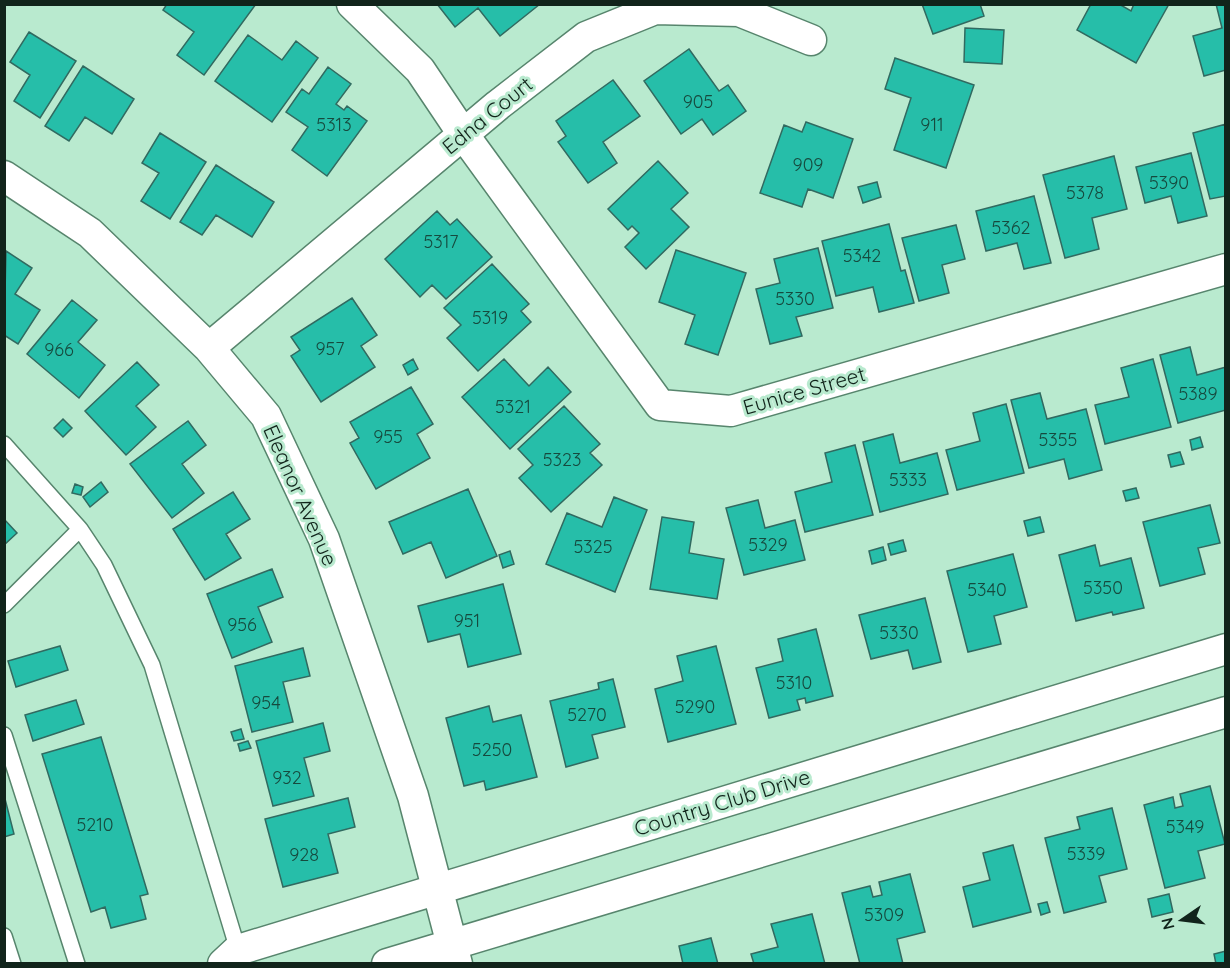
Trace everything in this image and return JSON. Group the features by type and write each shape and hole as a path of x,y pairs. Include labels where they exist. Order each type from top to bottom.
{"street":[{"name":"Eunice Street","path":"352,4 420,70 463,134 660,405 731,411 1226,269"},
{"name":"Edna Court","path":"208,348 463,134 586,38 655,9 739,11 811,40"},
{"name":"Eleanor Avenue","path":"4,176 90,233 208,348 266,416 324,539 413,796 454,954"},
{"name":"Country Club Drive","path":"230,957 440,901 1226,649"},
{"path":"387,963 454,954 1226,712"}],"lane":[{"path":"4,444 80,529 104,565 152,665 230,957"},
{"path":"4,605 80,529"},
{"path":"4,735 77,963"},
{"path":"4,936 13,963"}],"building":[{"path":"167,4 256,4 204,75 177,55 194,32 163,10"},
{"path":"437,4 540,4 500,36 478,8 455,27"},
{"path":"922,4 980,4 984,16 933,34"},
{"path":"1091,4 1119,4 1131,11 1134,4 1169,4 1136,63 1077,30"},
{"path":"1216,4 1226,4 1226,70 1204,76 1193,36 1222,28"},
{"path":"965,28 1004,30 1002,64 964,62"},
{"path":"29,32 76,61 40,118 14,101 30,75 10,62"},
{"path":"248,35 282,60 296,41 318,58 272,122 215,81"},
{"path":"689,49 719,91 728,85 746,111 713,135 702,119 681,134 644,81"},
{"path":"895,58 974,85 946,168 894,150 911,98 885,89"},
{"path":"83,66 134,99 112,134 85,117 69,141 45,126"},
{"path":"328,67 351,84 336,104 344,110 347,106 367,121 327,176 292,150 308,127 286,112 302,89 309,94"},
{"path":"613,80 640,116 603,142 617,163 588,183 558,142 566,136 556,121"},
{"path":"806,122 853,139 833,198 808,189 802,207 760,193 784,125 802,132"},
{"path":"1226,124 1226,196 1210,199 1193,133"},
{"path":"160,133 206,162 170,219 141,201 159,173 142,163"},
{"path":"1191,153 1207,216 1178,223 1171,196 1145,203 1136,167"},
{"path":"1114,156 1127,209 1092,218 1099,249 1065,258 1043,175"},
{"path":"658,161 688,193 671,209 689,227 646,269 625,247 639,233 632,226 628,230 608,209"},
{"path":"216,165 274,202 252,237 216,215 202,235 180,222"},
{"path":"877,182 881,197 863,203 858,187"},
{"path":"1034,196 1051,263 1024,269 1017,243 986,251 976,211"},
{"path":"437,211 450,225 457,219 492,257 446,299 432,285 420,297 385,259"},
{"path":"889,224 901,271 905,270 914,303 879,312 873,287 836,296 822,241"},
{"path":"956,225 965,259 942,265 949,293 919,301 902,238"},
{"path":"818,248 833,308 796,317 802,336 770,344 756,289 780,283 774,259"},
{"path":"676,250 746,273 718,355 685,344 695,315 659,302"},
{"path":"6,251 32,268 15,294 40,310 18,344 4,335"},
{"path":"492,264 529,304 521,311 531,322 478,371 447,338 461,325 444,308"},
{"path":"352,298 377,335 361,346 375,367 321,402 291,356 300,350 291,337"},
{"path":"72,300 97,320 78,342 105,365 79,398 27,354"},
{"path":"1190,347 1197,375 1226,367 1226,410 1178,423 1160,355"},
{"path":"413,359 418,369 408,375 403,365"},
{"path":"504,359 529,386 548,367 571,392 510,449 462,397"},
{"path":"1153,359 1171,427 1105,444 1095,405 1129,397 1121,368"},
{"path":"137,362 159,385 136,406 156,427 126,455 85,411"},
{"path":"411,387 433,424 417,434 430,458 376,489 350,443 359,438 350,422"},
{"path":"1040,393 1047,419 1086,409 1102,470 1069,479 1064,459 1029,468 1011,400"},
{"path":"1006,404 1024,473 957,490 946,450 980,441 973,413"},
{"path":"564,406 600,444 590,453 602,465 551,512 519,478 533,465 518,449"},
{"path":"63,419 72,428 63,437 54,428"},
{"path":"188,421 206,445 182,464 204,493 172,518 130,464"},
{"path":"893,434 900,463 937,453 948,494 880,512 863,442"},
{"path":"1200,437 1203,447 1192,450 1190,440"},
{"path":"855,445 873,515 805,532 795,492 832,482 825,453"},
{"path":"1180,452 1184,464 1171,467 1168,455"},
{"path":"101,482 108,492 90,507 83,497"},
{"path":"75,484 83,487 81,495 72,493"},
{"path":"1136,488 1139,498 1126,501 1123,491"},
{"path":"468,489 497,556 446,578 431,542 403,554 389,522"},
{"path":"233,492 250,519 226,534 241,558 205,580 173,529"},
{"path":"614,497 647,510 615,592 546,564 567,513 602,527"},
{"path":"758,500 765,528 795,520 805,560 744,575 726,508"},
{"path":"1210,505 1220,543 1198,548 1205,574 1160,586 1143,522"},
{"path":"662,517 694,522 689,553 724,559 717,599 650,589"},
{"path":"1040,517 1044,532 1028,536 1024,521"},
{"path":"4,519 17,533 4,545"},
{"path":"903,540 906,551 891,555 888,544"},
{"path":"1095,545 1100,566 1131,558 1144,608 1113,615 1112,612 1076,621 1059,555"},
{"path":"883,547 886,560 872,564 869,551"},
{"path":"510,551 514,564 503,568 499,555"},
{"path":"1013,554 1027,607 994,616 1001,644 968,652 947,571"},
{"path":"272,569 283,597 258,607 272,642 232,658 207,594"},
{"path":"503,584 521,654 468,667 460,634 428,642 418,606"},
{"path":"925,598 941,662 913,669 908,650 871,659 859,615"},
{"path":"816,629 833,696 806,703 805,698 797,700 800,710 769,718 756,668 783,661 778,639"},
{"path":"60,646 68,670 16,687 8,661"},
{"path":"716,646 736,724 668,742 655,689 683,681 677,656"},
{"path":"303,648 310,676 283,682 293,722 252,732 235,666"},
{"path":"613,679 625,727 592,735 598,758 566,767 550,701 599,689 598,683"},
{"path":"76,700 84,724 33,741 25,715"},
{"path":"489,706 493,722 521,715 537,777 486,790 484,781 464,786 446,718"},
{"path":"323,723 330,751 304,758 314,796 273,806 256,741"},
{"path":"241,729 244,739 234,741 231,732"},
{"path":"101,737 148,894 140,896 146,919 111,928 105,907 91,912 42,754"},
{"path":"248,741 251,748 240,751 238,744"},
{"path":"1210,786 1225,844 1198,851 1205,878 1165,888 1144,805 1173,797 1175,808 1183,806 1180,794"},
{"path":"4,795 14,834 4,837"},
{"path":"348,798 355,827 328,834 338,873 283,887 265,819"},
{"path":"1112,808 1127,869 1099,876 1106,902 1064,913 1045,838 1080,829 1077,817"},
{"path":"1013,845 1031,912 973,927 963,887 990,880 983,853"},
{"path":"910,874 925,932 897,939 903,964 860,964 842,893 870,886 873,897 882,895 879,882"},
{"path":"1169,894 1173,912 1152,917 1148,899"},
{"path":"1047,902 1050,912 1041,915 1038,904"},
{"path":"812,914 825,964 754,964 751,954 778,947 771,924"},
{"path":"711,938 718,964 683,964 679,946"},
{"path":"1226,951 1226,964 1216,964 1214,954"}]}
